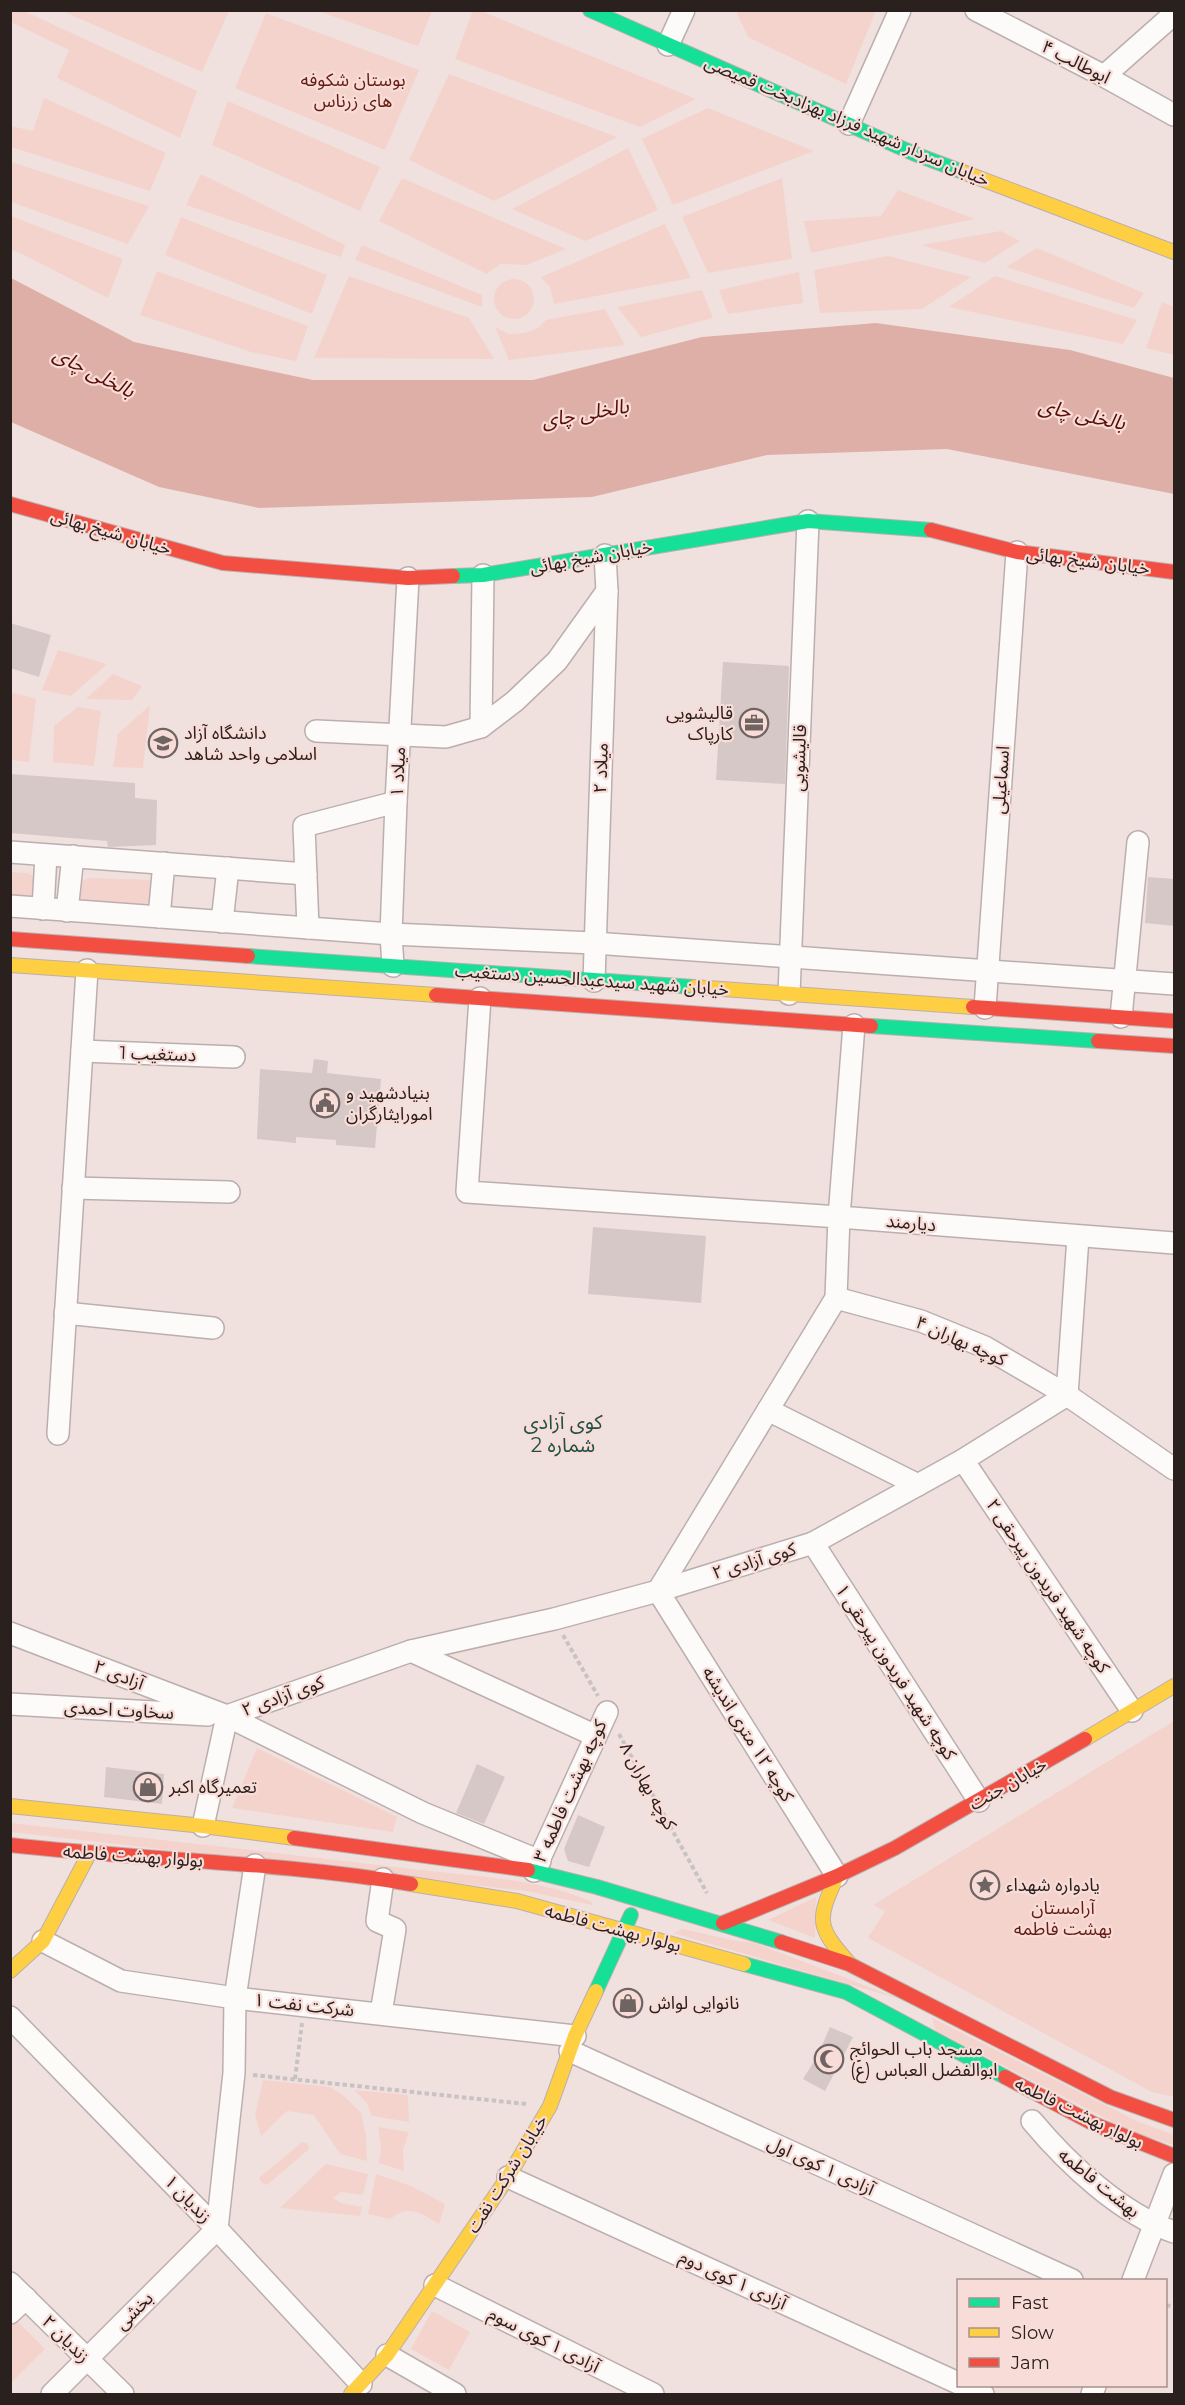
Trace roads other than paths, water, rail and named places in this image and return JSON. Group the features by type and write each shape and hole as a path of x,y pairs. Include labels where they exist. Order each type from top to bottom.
{"main road":[{"name":"خیابان سردار شهید فرزاد بهزاد‌بخت قمیصی","path":"590,10 915,154 1174,252"},
{"name":"خیابان شیخ بهائی","path":"10,504 224,563 408,578 483,575 808,521 938,531 1017,552 1174,572"},
{"name":"خیابان شهید سیدعبدالحسین دستغیب","path":"10,939 1174,1021"},
{"name":"خیابان شهید سیدعبدالحسین دستغیب","path":"10,965 1174,1046"},
{"name":"خیابان جنت","path":"723,1923 837,1876 979,1802 1174,1686"},
{"name":"بولوار بهشت فاطمه","path":"10,1806 203,1826 537,1866 849,1964 1110,2097 1174,2120"},
{"name":"بولوار بهشت فاطمه","path":"10,1845 88,1854 255,1865 383,1879 517,1901 846,1992 1094,2124 1174,2156"},
{"path":"10,1971 43,1941 88,1854"},
{"path":"837,1876 820,1919 822,1931 849,1964"},
{"name":"خیابان شرکت نفت","path":"356,2389 387,2355 435,2285 508,2177 550,2106 572,2043 625,1931 637,1899"},
{"path":"911,2026 924,2001"}],"street":[{"path":"668,45 684,10"},
{"path":"849,124 900,10"},
{"name":"ابوطالب ۴","path":"976,10 1174,115"},
{"path":"1104,76 1174,14"},
{"name":"قالیشویی","path":"789,994 808,521"},
{"name":"اسماعیلی","path":"985,1008 1017,552"},
{"name":"میلاد ۲","path":"594,981 607,591 605,555"},
{"path":"481,727 483,575"},
{"name":"میلاد ۱","path":"393,966 396,802 408,578"},
{"path":"315,731 446,737 481,727 514,701 557,660 607,591"},
{"path":"308,928 304,826 396,802"},
{"path":"1121,1017 1138,842"},
{"path":"10,852 306,874"},
{"path":"43,909 46,855"},
{"path":"67,911 73,856"},
{"path":"159,917 164,863"},
{"path":"222,922 228,868"},
{"path":"10,906 392,934 594,943 792,959 988,970 1174,984"},
{"path":"58,1434 87,970"},
{"name":"دیارمند","path":"480,998 467,1192 839,1217 1174,1243"},
{"path":"658,1591 836,1298 839,1217 854,1025"},
{"name":"دستغیب 1","path":"82,1051 234,1057"},
{"path":"73,1188 229,1192"},
{"path":"1067,1395 1078,1237"},
{"name":"کوچه بهاران ۴","path":"836,1298 921,1321 985,1347 1067,1395 1174,1469"},
{"path":"66,1314 213,1328"},
{"name":"کوی آزادی ۲","path":"203,1826 227,1716 411,1651 554,1619 658,1591 813,1542 963,1460 1067,1395"},
{"path":"768,1410 918,1485"},
{"name":"کوچه شهید فریدون پیرحقی ۲","path":"963,1460 1132,1711"},
{"name":"کوچه شهید فریدون پیرحقی ۱","path":"813,1542 979,1802"},
{"name":"کوچه ۱۲ متری اندیشه","path":"658,1591 837,1876"},
{"name":"آزادی ۲","path":"10,1633 227,1716 423,1813 537,1866"},
{"path":"411,1651 596,1736"},
{"name":"سخاوت احمدی","path":"10,1704 227,1716"},
{"name":"کوچه بهشت فاطمه ۳","path":"537,1866 607,1712"},
{"path":"217,2229 234,2073 235,1998 255,1865"},
{"path":"381,2013 395,1929 377,1921 383,1879"},
{"name":"شرکت نفت ۱","path":"43,1941 121,1981 235,1998 381,2013 572,2043"},
{"name":"زندیان ۱","path":"10,2017 217,2229 356,2389"},
{"name":"آزادی ۱ کوی اول","path":"572,2043 1070,2279"},
{"name":"بهشت فاطمه","path":"1032,2121 1056,2150 1113,2198 1165,2228"},
{"path":"1134,2279 1165,2228 1174,2174"},
{"name":"آزادی ۱ کوی دوم","path":"508,2177 957,2384"},
{"name":"بخشی","path":"52,2394 217,2229"},
{"name":"زندیان ۲","path":"10,2283 123,2394"},
{"name":"آزادی ۱ کوی سوم","path":"435,2285 653,2394"},
{"path":"10,2313 26,2298"},
{"path":"387,2355 455,2394"},
{"path":"967,2387 983,2394"}],"water":[{"name":"بالخلی چای","path":"11,278 134,342 313,380 533,380 702,337 876,323 1070,350 1174,378 1174,494 947,449 767,455 592,497 259,508 159,487 11,422"}],"place":[{"name":"قالیشویی کارپاک","path":"754,723"},
{"name":"دانشگاه آزاد اسلامی واحد شاهد","path":"163,743"},
{"name":"بنیادشهید و امورایثارگران","path":"325,1103"},
{"name":"تعمیرگاه اکبر","path":"148,1787"},
{"name":"یادواره شهداء","path":"985,1885"},
{"name":"نانوایی لواش","path":"628,2003"},
{"name":"مسجد باب الحوائج ابوالفضل العباس (ع)","path":"829,2059"}],"district":[{"name":"کوی آزادی شماره 2","path":"563,1434"}],"park label":[{"name":"بوستان شکوفه های زرناس","path":"353,90"},
{"name":"آرامستان بهشت فاطمه","path":"1063,1918"}]}
